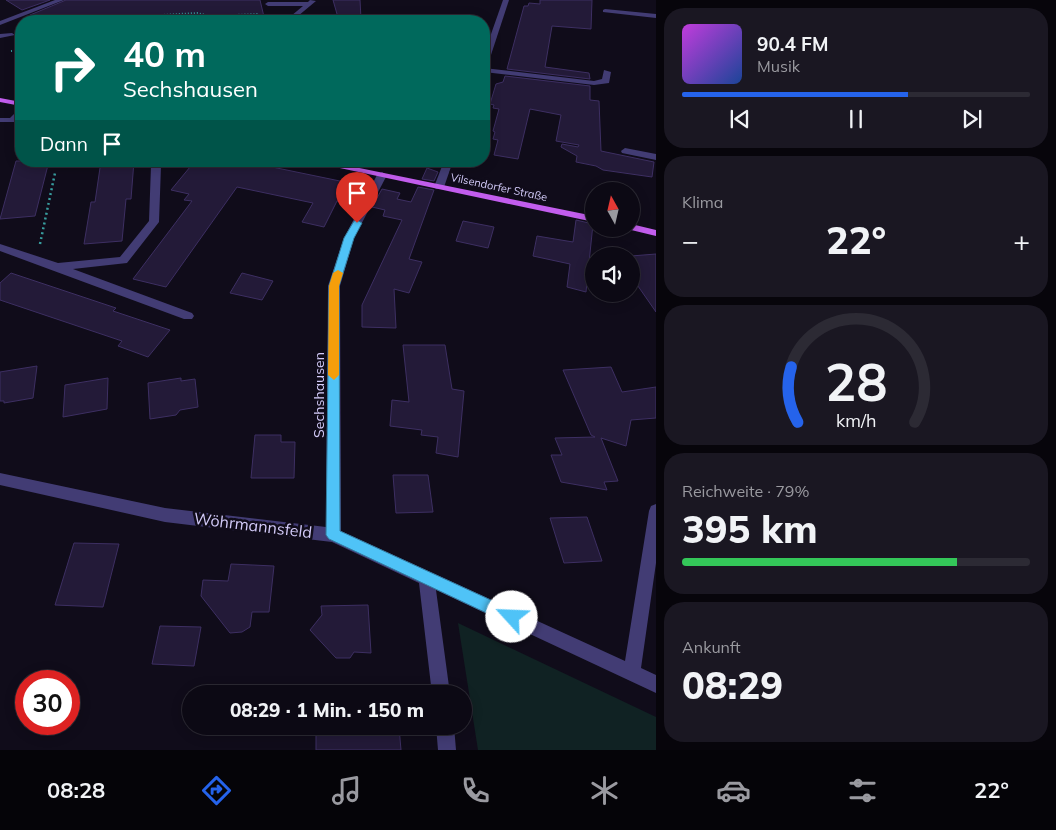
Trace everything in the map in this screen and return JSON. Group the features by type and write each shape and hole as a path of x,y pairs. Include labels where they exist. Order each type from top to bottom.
{"main road":[{"path":"0,100 15,103"},
{"name":"Vilsendorfer Straße","path":"341,167 585,217"},
{"path":"640,229 656,232"}],"street":[{"path":"18,15 48,2 61,0"},
{"path":"490,47 506,0"},
{"path":"268,4 312,2"},
{"path":"296,15 312,2"},
{"path":"605,11 656,16"},
{"path":"0,23 15,16"},
{"path":"0,36 12,35"},
{"path":"490,71 594,84 606,81 607,72"},
{"path":"0,120 12,120 15,117"},
{"path":"625,151 656,157"},
{"path":"58,267 123,260 154,222 156,167"},
{"path":"440,187 447,167"},
{"name":"Sechshausen","path":"333,535 334,286 349,238 382,175"},
{"path":"0,247 188,316"},
{"name":"Wöhrmannsfeld","path":"0,479 164,514 333,535 656,684"},
{"path":"632,672 656,510"},
{"path":"426,578 439,685"},
{"path":"445,735 447,750"}],"path":[{"path":"162,15 197,13 206,15"},
{"path":"234,15 258,14"},
{"path":"30,258 39,249 55,173"}],"shaded area":[{"path":"458,623 656,717 656,750 478,750 472,712 472,685 468,685"}],"building":[{"path":"6,0 50,0 22,10"},
{"path":"66,0 260,0 264,15 30,15"},
{"path":"333,0 360,0 361,15 337,15"},
{"path":"540,0 592,0 591,29 552,26 545,67 589,73 590,79 507,69 524,6 528,6 529,3 540,4"},
{"path":"505,76 590,86 590,100 599,101 601,151 654,162 652,177 603,170 596,166 576,162 577,156 561,147 562,144 578,147 579,145 556,141 561,115 530,109 518,159 494,155 498,140 493,139 495,132 493,131 499,109 493,108 494,105 490,104 496,84 503,82"},
{"path":"15,165 15,167 47,167 35,216 0,219"},
{"path":"100,167 134,167 131,199 126,199 122,241 84,244 91,202 95,202"},
{"path":"190,167 272,167 369,187 359,205 337,201 324,227 302,222 313,203 237,187 166,287 133,279 192,201 184,200 189,194 171,190"},
{"path":"427,168 438,172 434,181 422,179"},
{"path":"418,187 434,190 409,259 422,262 409,293 394,289 396,328 362,327 362,305 402,220 383,216 385,210 372,207 382,189 400,193 397,199 411,202"},
{"path":"576,220 585,222 585,238 592,238 591,247 585,247 585,292 567,287 570,264 533,256 537,236 573,242"},
{"path":"463,221 494,227 488,248 456,241"},
{"path":"656,254 656,312 640,289 640,255"},
{"path":"11,273 116,308 113,311 170,330 148,357 118,346 122,341 0,300 0,283"},
{"path":"242,273 273,281 262,300 230,293"},
{"path":"403,345 445,345 452,389 464,391 458,457 436,453 438,437 421,435 422,430 390,426 392,400 409,402"},
{"path":"37,366 33,398 4,403 4,401 0,401 0,372"},
{"path":"611,367 622,392 656,387 656,418 631,420 626,446 601,438 618,481 604,482 607,490 561,482 551,455 562,455 555,438 595,437 591,435 563,370"},
{"path":"108,378 107,409 63,417 65,385"},
{"path":"181,378 181,381 195,379 198,407 180,410 176,415 150,419 148,383"},
{"path":"255,435 281,435 281,442 295,442 294,478 251,478"},
{"path":"393,475 428,475 433,512 396,513"},
{"path":"587,517 602,561 564,563 550,518"},
{"path":"74,543 119,544 103,607 55,605"},
{"path":"231,564 274,566 269,612 252,612 250,627 242,632 230,633 201,596 203,580 228,581"},
{"path":"368,605 371,653 354,652 350,658 336,658 310,630 322,615 321,606"},
{"path":"160,626 201,627 194,666 152,664"},
{"path":"316,735 400,735 401,750 316,750"}],"slow traffic":[{"path":"334,375 334,286 338,273"}],"route":[{"path":"357,223 349,238 334,286 333,535 512,617"}]}
